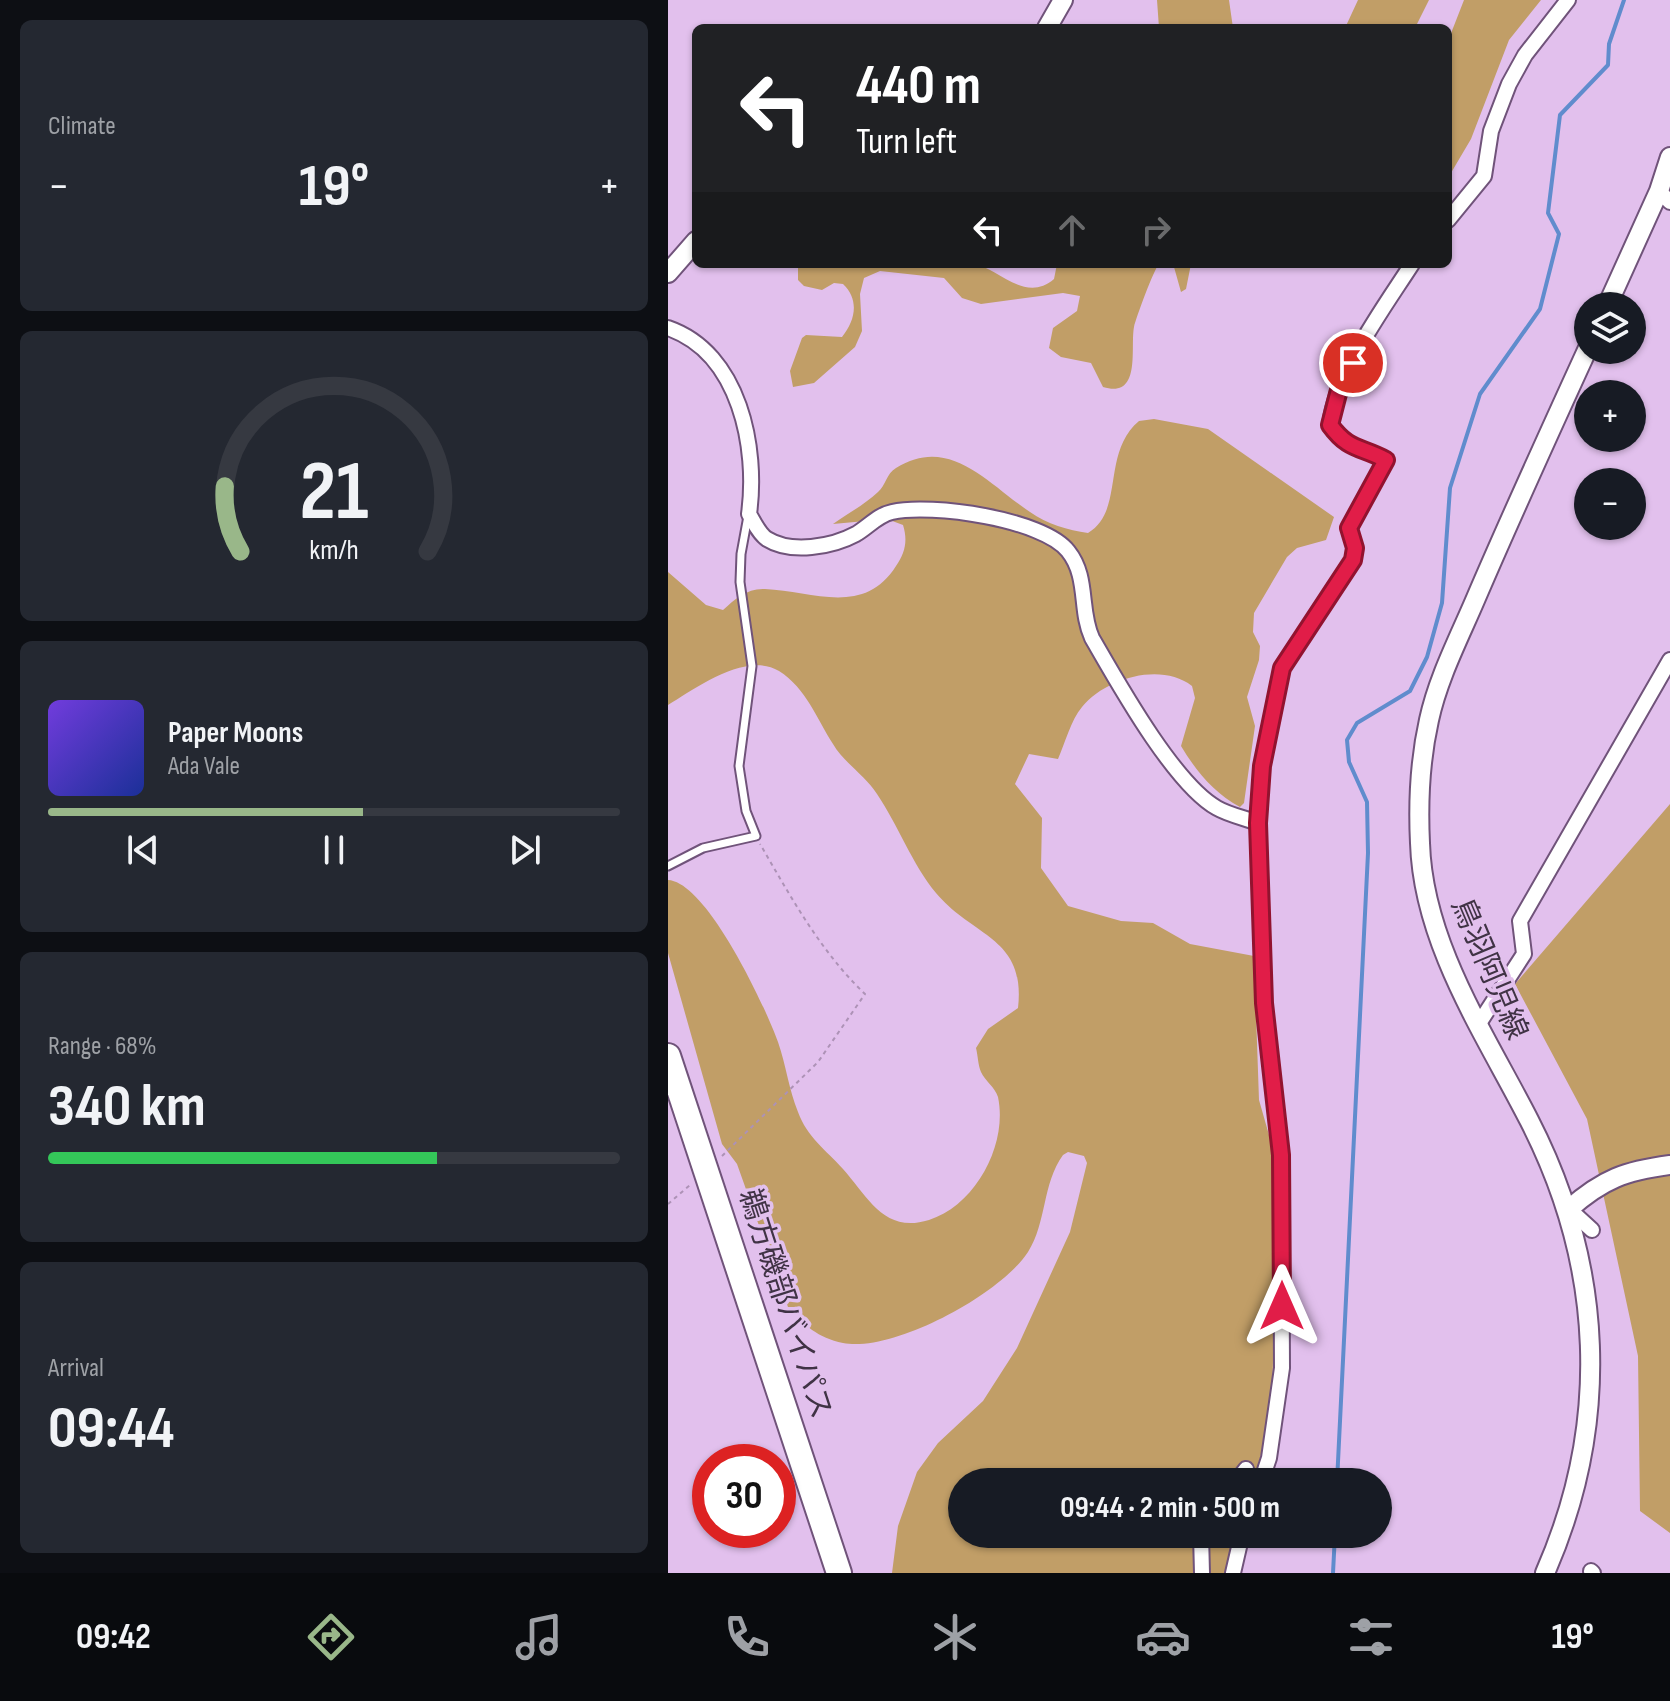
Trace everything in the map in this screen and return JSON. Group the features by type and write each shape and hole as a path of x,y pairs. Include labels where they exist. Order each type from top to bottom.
{"highway":[{"name":"鵜方磯部バイパス","path":"668,1056 839,1573"}],"main road":[{"path":"1049,24 1063,0"},
{"path":"1614,292 1664,196 1670,157"},
{"path":"668,273 692,246"},
{"name":"鳥羽阿児線","path":"1545,1573 1566,1525 1578,1484 1592,1397 1588,1310 1569,1209 1530,1121 1478,1025 1448,958 1424,880 1419,796 1423,747 1441,680 1581,364"},
{"path":"1569,1209 1594,1187 1630,1170 1670,1165"}],"street":[{"path":"1452,215 1484,176 1491,131 1520,64 1568,0"},
{"path":"1266,1468 1282,1368 1281,1155 1264,1003 1258,823 1262,766 1282,668 1353,560 1355,548 1349,528 1386,460 1355,450 1341,440 1330,425 1331,412 1340,386 1410,268"},
{"path":"668,328 695,340 719,366 749,434 753,481 749,514 767,539 805,547 838,541 886,514 913,509 950,511 1023,526 1059,541 1079,570 1088,629 1161,751 1192,787 1216,808 1258,823"},
{"path":"1478,1025 1524,954 1520,921 1670,660"},
{"path":"1569,1209 1592,1230"},
{"path":"1201,1548 1202,1573"},
{"path":"1233,1573 1239,1548"}],"lane":[{"path":"668,866 703,848 756,836 746,811 739,766 752,666 740,582 741,554 749,514"}],"path":[{"path":"668,1204 818,1062 865,994 846,976 802,917 756,836"}],"shaded area":[{"path":"1157,0 1229,0 1232,24 1159,24"},
{"path":"1358,0 1429,0 1417,24 1347,24"},
{"path":"1464,0 1541,0 1509,40 1471,139 1452,171 1452,31"},
{"path":"798,268 985,268 1032,288 1054,279 1056,268 1157,268 1134,327 1129,379 1124,386 1115,389 1103,387 1091,363 1061,357 1049,348 1053,328 1077,311 1080,296 1063,293 981,304 962,298 944,278 880,271 864,278 860,294 862,331 855,347 814,383 793,387 790,371 802,338 806,335 842,337 854,310 852,297 843,284 834,283 822,290 804,286 798,280"},
{"path":"1174,268 1190,268 1186,289 1181,292"},
{"path":"1154,419 1208,429 1334,517 1326,540 1297,548 1287,557 1254,613 1253,632 1260,646 1259,660 1247,697 1255,726 1244,803 1240,807 1199,773 1181,746 1195,698 1192,686 1165,675 1150,674 1119,681 1092,697 1075,718 1058,759 1029,754 1015,784 1042,818 1041,868 1068,906 1121,921 1153,923 1190,944 1254,956 1259,1100 1277,1163 1272,1410 1258,1468 948,1468 948,1548 1231,1548 1225,1573 892,1573 898,1526 917,1472 938,1443 983,1401 1017,1348 1070,1232 1087,1163 1084,1156 1068,1152 1063,1155 1051,1178 1039,1228 1028,1252 995,1285 944,1317 889,1339 864,1344 843,1343 812,1330 788,1307 737,1164 722,1144 668,953 668,880 683,886 700,901 748,975 781,1051 795,1104 806,1129 878,1210 900,1222 929,1220 946,1212 974,1187 985,1170 993,1153 1000,1115 998,1097 981,1072 976,1048 988,1029 1018,1008 1018,985 1014,966 1006,952 951,908 927,882 877,794 838,751 804,695 788,678 766,666 737,668 707,681 668,705 668,572 706,605 723,610 742,595 759,589 836,597 869,591 883,582 902,556 905,547 903,525 887,519 833,524 878,492 896,468 916,459 934,457 968,467 1043,520 1088,533 1106,511 1120,449 1127,434 1139,421"},
{"path":"1670,804 1670,1533 1640,1511 1638,1356 1587,1119 1515,984"}],"waterway":[{"path":"1338,1468 1368,853 1367,802 1349,762 1347,740 1357,723 1410,691 1427,657 1442,603 1450,488 1480,394 1540,309 1559,234 1548,213 1560,115 1608,65 1609,44 1624,0"},
{"path":"1333,1573 1334,1548"}],"route":[{"path":"1282,1306 1281,1155 1264,1003 1258,823 1262,766 1282,668 1349,568 1355,548 1349,528 1386,460 1355,450 1341,440 1330,425 1340,386 1353,363"}]}
